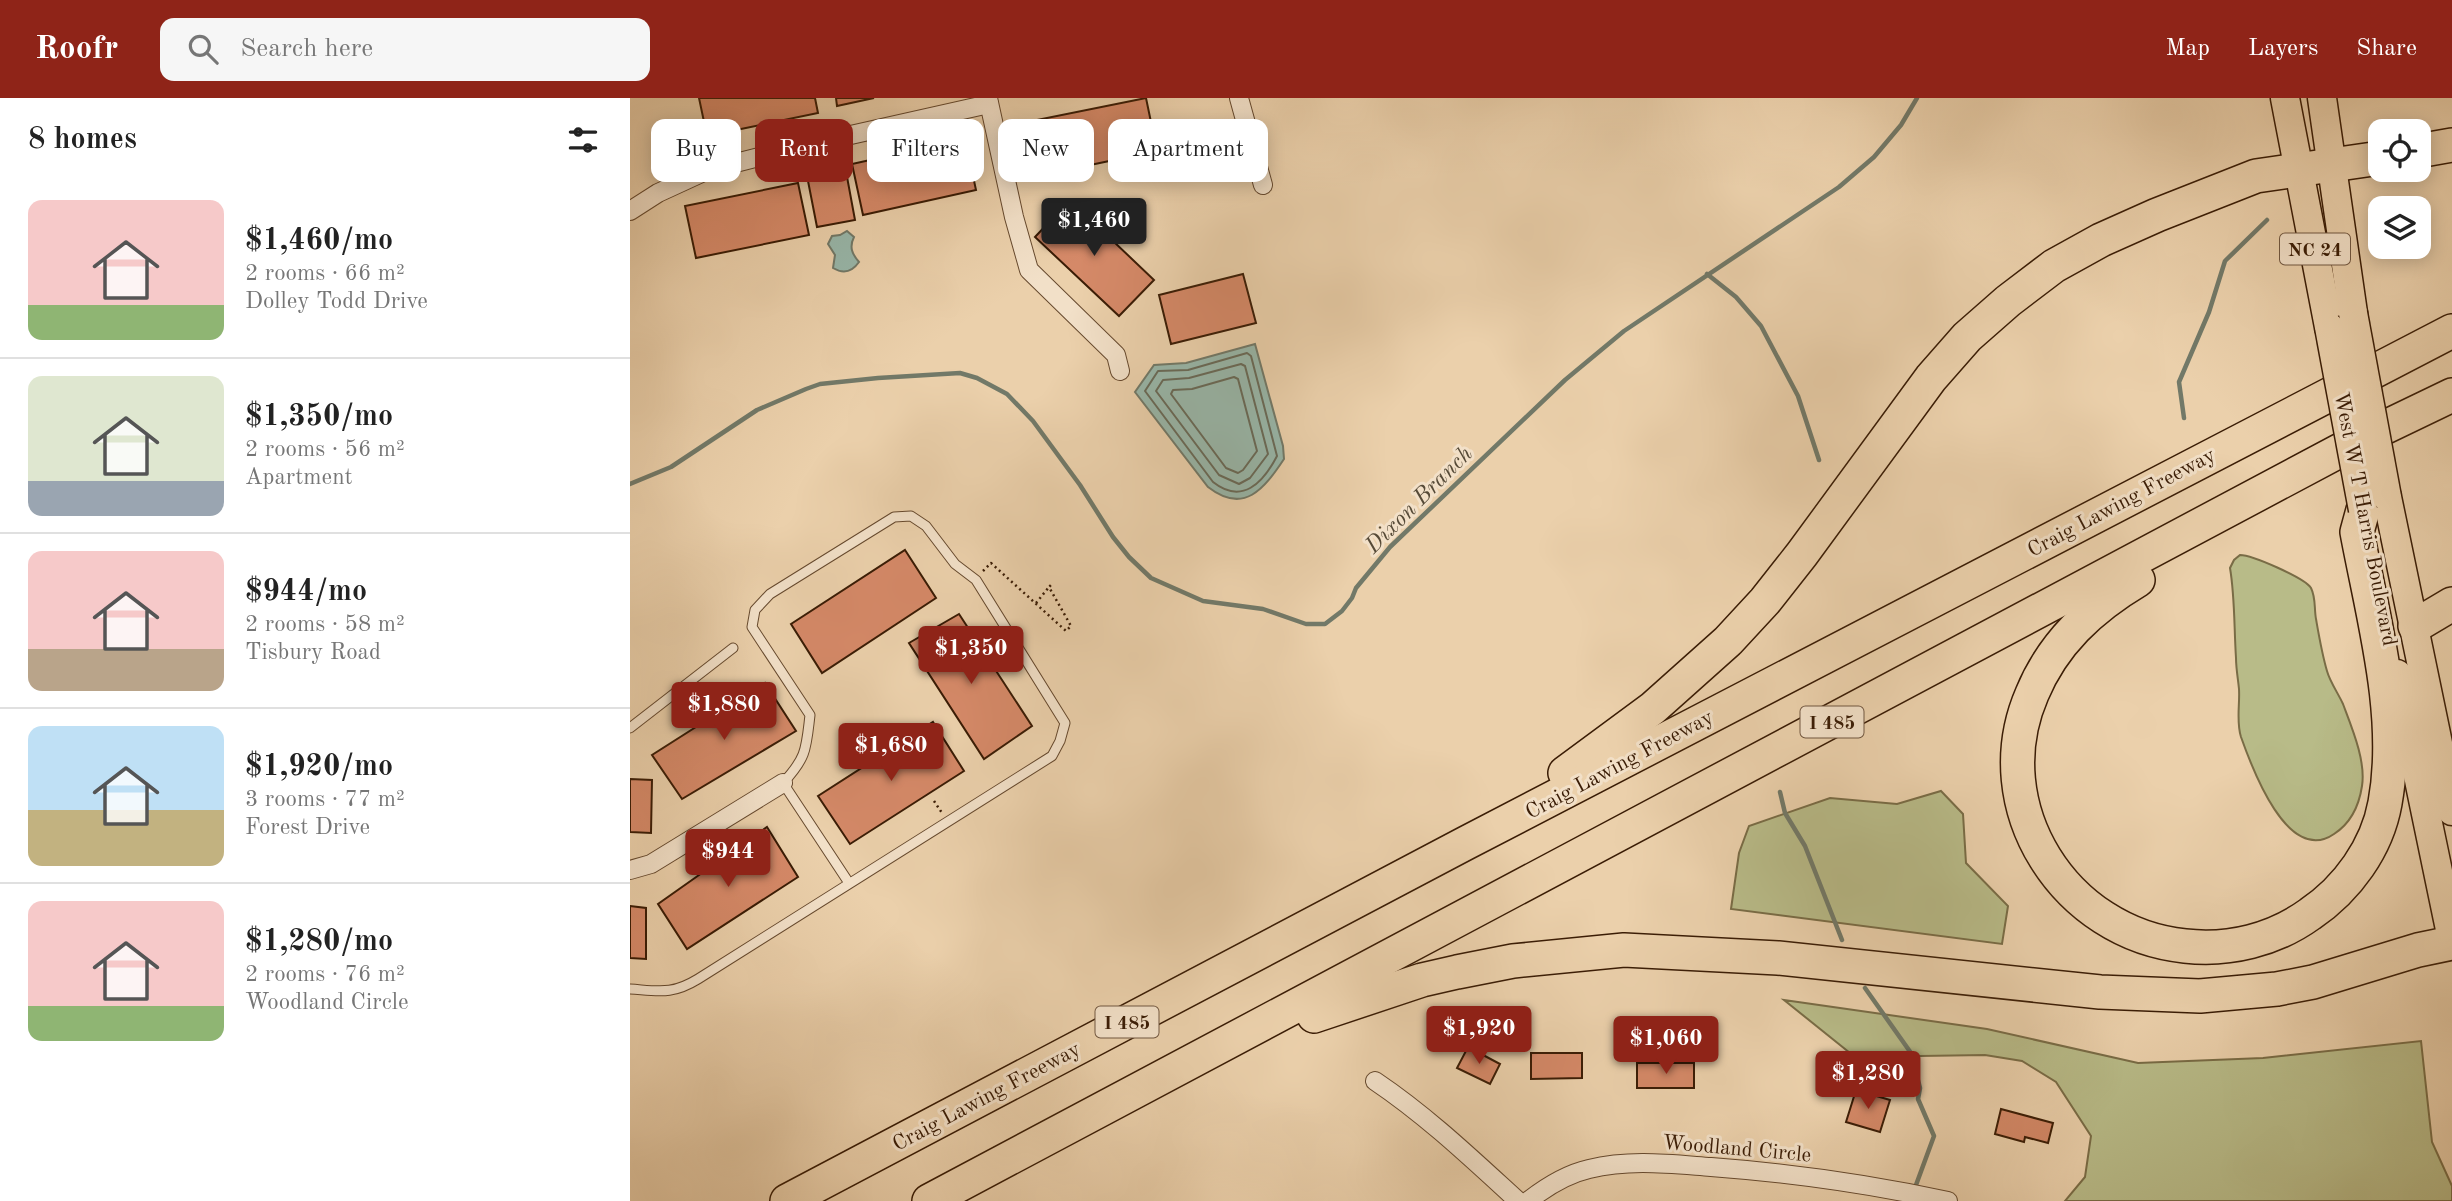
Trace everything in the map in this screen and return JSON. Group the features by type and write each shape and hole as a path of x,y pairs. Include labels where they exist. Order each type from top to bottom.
{"highway":[{"path":"2431,149 2452,145"},
{"path":"1466,843 1653,708 1728,640 1765,601 1802,554 1931,378 1967,337 2054,266 2101,240 2157,215 2256,176 2368,160"},
{"name":"Craig Lawing Freeway","path":"788,1201 1466,843 2452,331"},
{"name":"I 485","path":"929,1201 2371,434 2452,395"},
{"path":"2207,523 2187,552 2113,595 2061,643 2031,694 2018,744 2023,805 2044,858 2062,883 2081,902 2128,931 2175,945 2201,948 2230,946 2260,939 2305,918 2334,895 2348,879 2379,829 2388,782 2389,724 2386,692 2357,532 2375,504"},
{"path":"2414,626 2452,604"},
{"path":"1212,1051 1422,980 1513,961 1577,953 1624,950 1693,952 2100,992 2200,996 2277,989 2313,982 2452,941"}],"main road":[{"name":"West W T Harris Boulevard","path":"2285,98 2301,171 2341,320 2452,941"},
{"name":"West W T Harris Boulevard","path":"2322,98 2333,165 2341,320"},
{"name":"West W T Harris Boulevard","path":"2375,504 2414,626 2452,811"}],"street":[{"path":"1239,98 1263,185"},
{"path":"630,211 658,193 708,170 988,101 1029,270 1116,355 1120,371"},
{"path":"630,870 651,864 783,783"},
{"path":"1375,1081 1437,1128 1518,1201"},
{"name":"Woodland Circle","path":"1528,1201 1571,1174 1634,1162 1741,1169 1839,1181 1948,1201"}],"lane":[{"path":"630,989 662,992 680,990 1052,756 1065,723 976,580 955,564 926,526 911,516 894,517 770,594 755,610 752,627 810,715 807,747 799,765 783,783 849,883"},
{"path":"630,728 733,648"}],"path":[{"path":"981,573 991,563 1035,603 1066,631 1071,626 1051,585 1035,603"}],"green space":[{"path":"2240,555 2278,568 2311,588 2327,671 2343,704 2357,745 2363,776 2356,807 2340,830 2317,840 2302,837 2287,826 2274,809 2241,737 2230,568"},
{"path":"1941,791 1963,814 1966,863 2008,906 2002,944 1731,909 1739,853 1749,826 1830,798 1897,804"},
{"path":"1784,1000 1987,1029 2138,1063 2263,1058 2421,1041 2432,1142 2452,1186 2452,1201 2065,1201 2085,1177 2091,1136 2056,1082 2022,1061 1985,1055 1855,1057"}],"water":[{"path":"847,231 854,237 852,250 859,262 850,270 840,271 833,268 835,255 828,244 832,236"},
{"path":"1255,344 1283,446 1284,459 1269,480 1252,495 1232,499 1208,487 1135,392 1154,365 1186,363"}],"building":[{"path":"699,98 815,98 818,113 789,119 755,119 755,126 741,129 741,119 703,119"},
{"path":"836,98 874,98 837,106"},
{"path":"1146,98 1150,119 1108,119 1108,161 1094,164 1094,119 1042,119"},
{"path":"867,161 867,182 974,182 976,190 863,215 853,164"},
{"path":"808,182 848,182 855,220 817,227"},
{"path":"798,183 809,235 696,258 685,206"},
{"path":"1070,200 1154,280 1119,316 1035,237"},
{"path":"1243,274 1256,323 1171,344 1159,295"},
{"path":"905,550 936,598 822,673 791,624"},
{"path":"959,614 1032,726 984,759 909,643"},
{"path":"765,683 796,731 682,799 652,755"},
{"path":"933,722 964,771 850,844 818,796"},
{"path":"630,779 652,780 651,833 630,832"},
{"path":"767,827 798,877 687,949 658,904"},
{"path":"630,906 646,908 646,959 630,958"},
{"path":"1468,1047 1500,1064 1490,1084 1457,1068"},
{"path":"1531,1053 1582,1053 1582,1078 1531,1079"},
{"path":"1637,1063 1694,1063 1694,1088 1637,1088"},
{"path":"1856,1090 1890,1100 1880,1132 1846,1122"},
{"path":"2001,1109 2053,1123 2048,1143 2025,1137 2024,1142 1995,1134"}],"waterway":[{"name":"Dixon Branch","path":"630,484 671,467 757,410 820,384 960,373 977,378 1007,394 1033,421 1080,485 1113,537 1151,578 1203,601 1263,609 1306,624 1325,624 1342,611 1356,588 1390,547 1565,380 1624,331 1839,187 1874,157 1901,125 1917,98"},
{"path":"2184,418 2179,382 2209,312 2225,261 2267,220"},
{"path":"1707,274 1736,297 1761,326 1798,396 1819,460"},
{"path":"1780,792 1785,813 1805,846 1842,940"},
{"path":"1865,988 1911,1053 1920,1088 1918,1099 1934,1136 1916,1185"}]}
